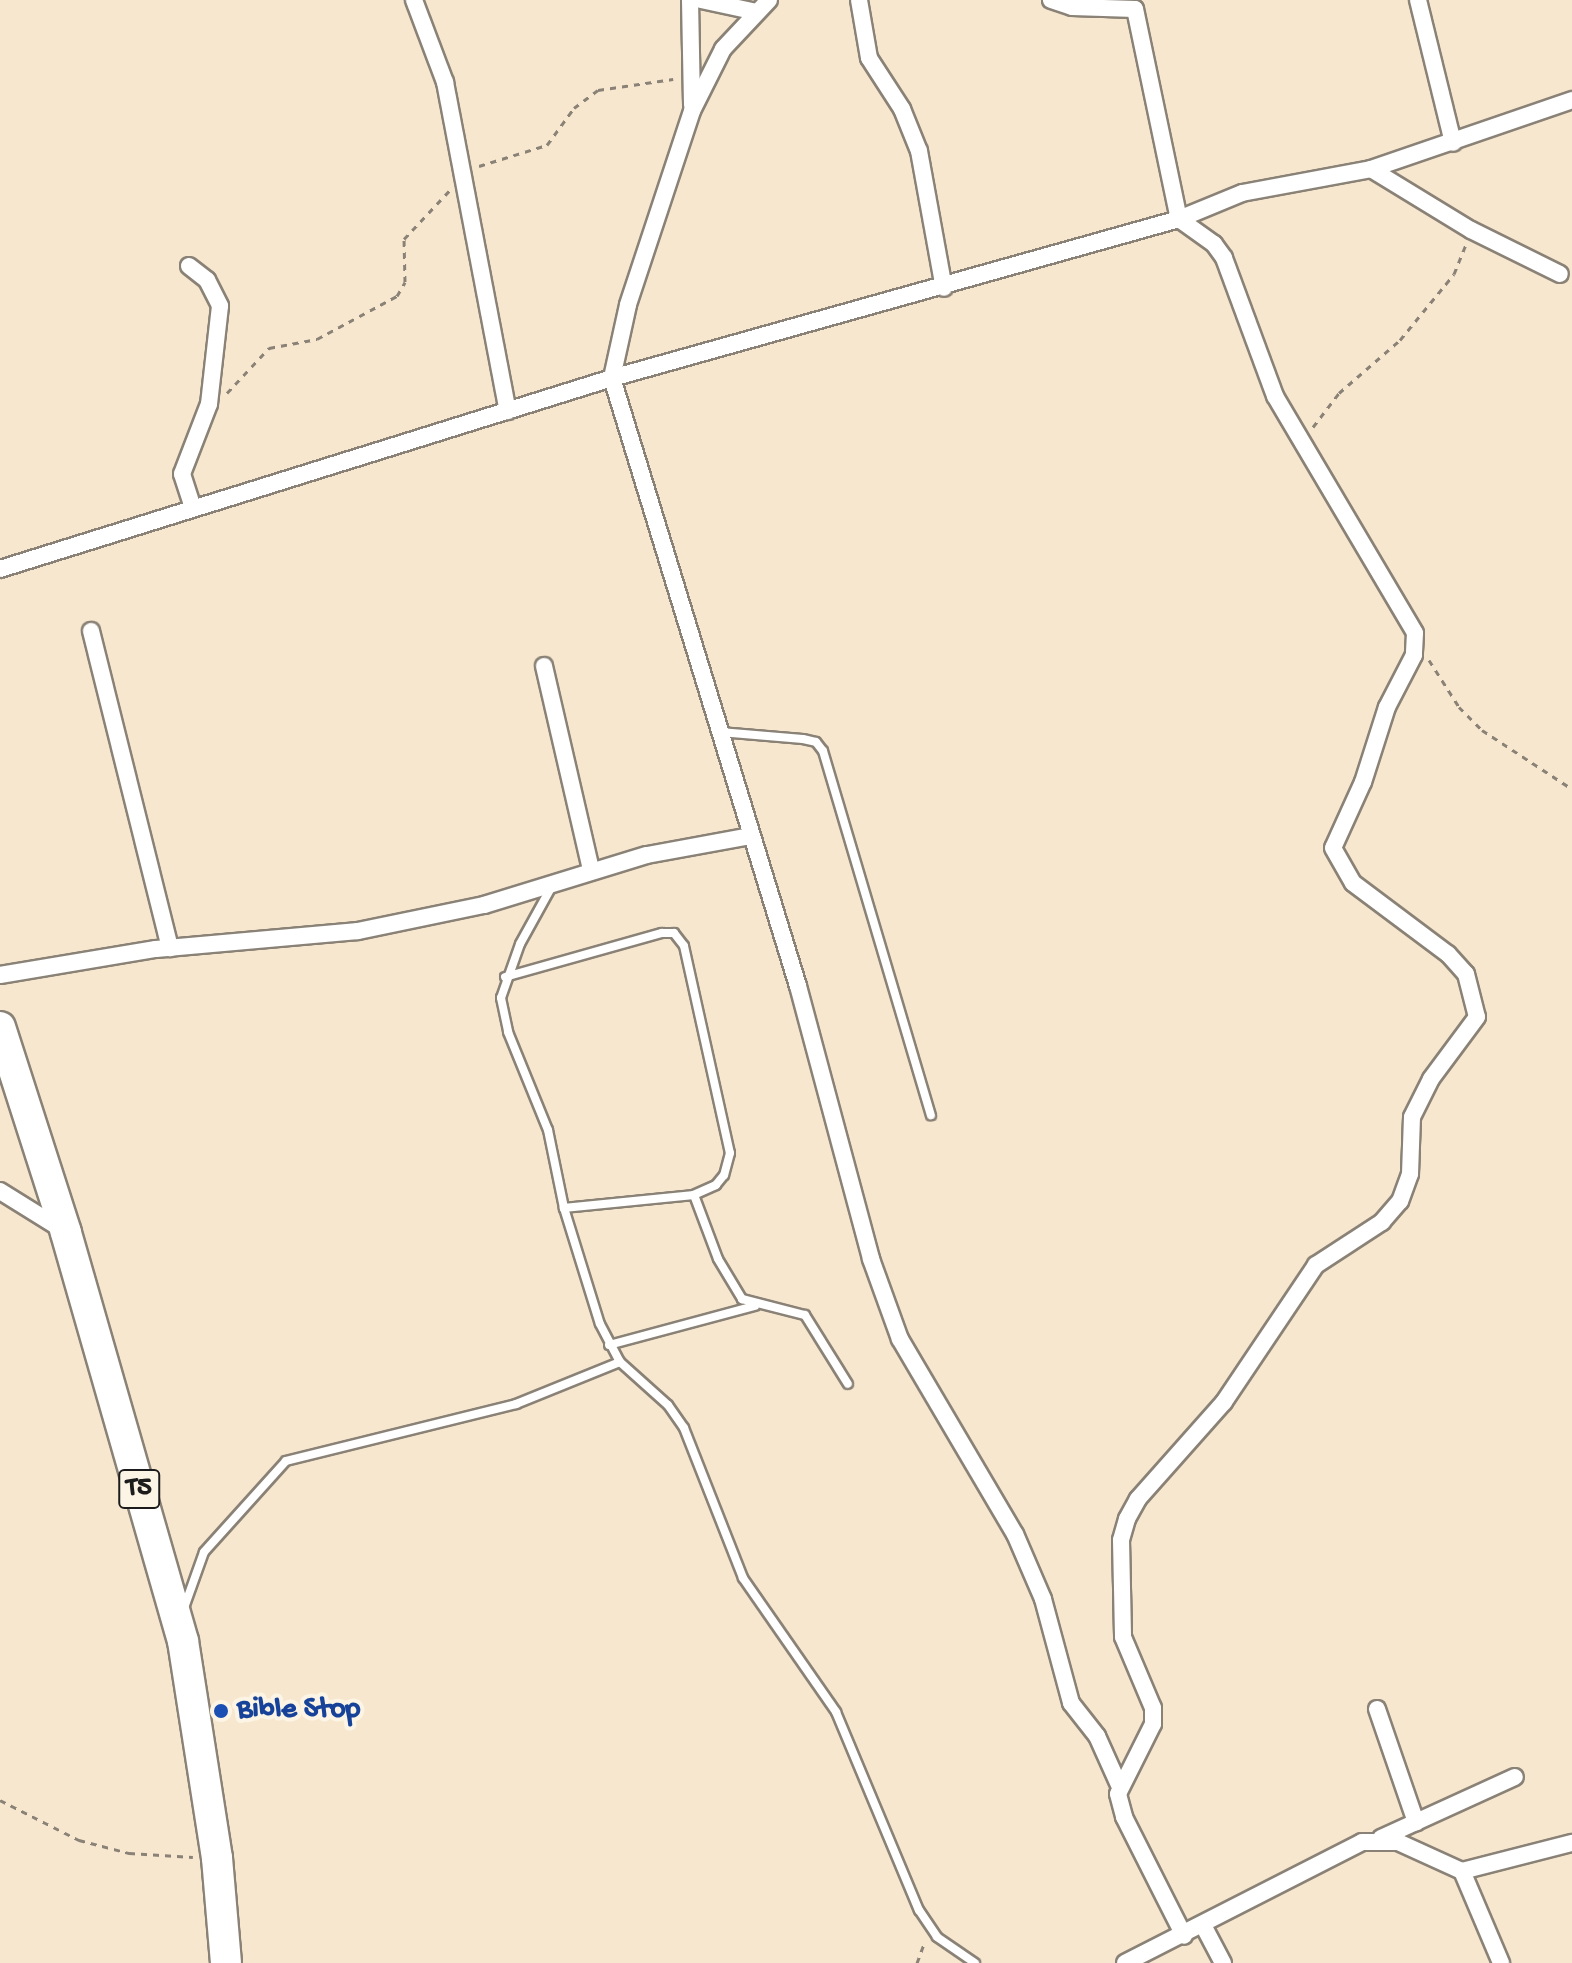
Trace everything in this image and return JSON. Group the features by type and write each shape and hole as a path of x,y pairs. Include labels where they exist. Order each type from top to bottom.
{"highway":[{"name":"T5","path":"0,1027 66,1233 178,1624 217,1858 226,1963"}],"street":[{"path":"414,0 445,82 508,411"},
{"path":"690,0 692,111"},
{"path":"701,0 757,12"},
{"path":"769,0 723,49 692,111 628,305 612,378 798,986 871,1259 900,1339 1015,1534 1043,1599 1071,1703 1097,1736 1119,1785 1124,1817 1184,1936"},
{"path":"859,0 869,58 902,109 919,151 944,288"},
{"path":"1051,0 1072,7 1135,9 1179,219 1214,244 1224,258 1270,385 1417,642 1333,848 1353,883 1448,954 1466,974 1477,1017 1431,1079 1412,1117 1410,1174 1400,1201 1382,1222 1316,1265 1224,1402 1138,1499 1127,1519 1121,1540 1123,1637 1153,1708 1153,1724 1119,1785"},
{"path":"1418,0 1453,143"},
{"path":"0,569 192,505 612,378 944,288 1179,219 1242,193 1371,169 1572,100"},
{"path":"1371,169 1471,230 1560,274"},
{"path":"189,266 207,280 220,306 206,417 182,474 192,505"},
{"path":"91,631 170,948"},
{"path":"544,666 591,869"},
{"path":"0,975 170,948 358,931 552,886 591,869 751,836"},
{"path":"0,1191 66,1233"},
{"path":"1377,1709 1416,1822"},
{"path":"1125,1963 1204,1927 1343,1850 1381,1838 1515,1777"},
{"path":"1381,1838 1462,1871 1572,1843"},
{"path":"1462,1871 1501,1963"},
{"path":"1204,1927 1223,1963"}],"lane":[{"path":"719,732 803,739 816,742 823,751 931,1115"},
{"path":"552,886 505,977 503,1014 548,1130 564,1208 609,1345 620,1362 668,1405 684,1428 743,1578 836,1712 928,1924 975,1963"},
{"path":"505,977 636,938 674,933 684,946 730,1153 716,1185 694,1195 564,1208"},
{"path":"694,1195 731,1284 755,1306"},
{"path":"609,1345 755,1306 805,1315 848,1384"},
{"path":"178,1624 204,1552 286,1461 516,1404 620,1362"}],"path":[{"path":"206,417 269,348 317,339 397,296 405,282 404,239 462,175 547,145 574,108 598,90 672,80 693,71"},
{"path":"1303,444 1339,393 1400,340 1454,274 1471,230"},
{"path":"1417,642 1459,707 1482,730 1572,789"},
{"path":"0,1800 79,1840 129,1853 217,1858"},
{"path":"917,1963 928,1924"}],"place":[{"name":"Bible Stop","path":"221,1711"}]}
